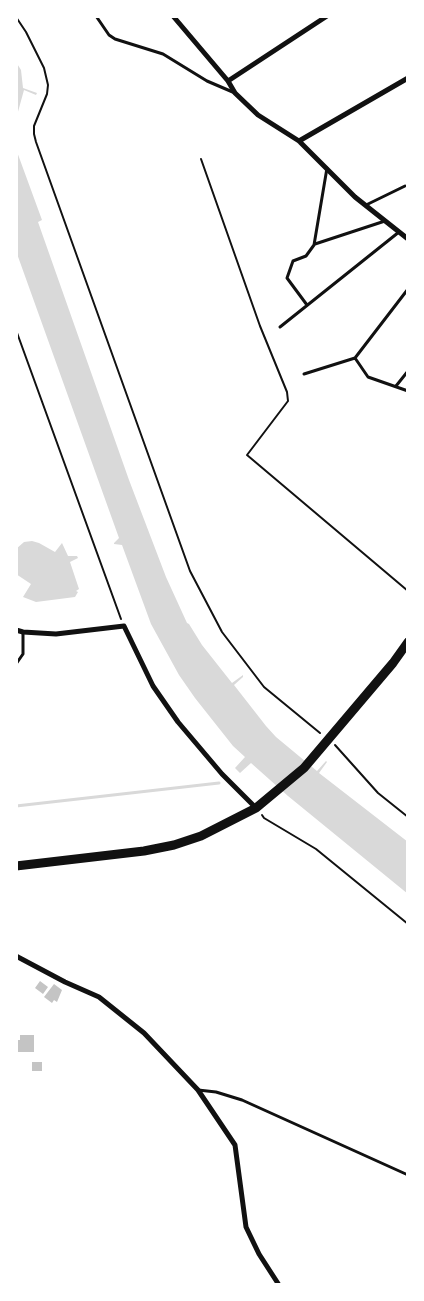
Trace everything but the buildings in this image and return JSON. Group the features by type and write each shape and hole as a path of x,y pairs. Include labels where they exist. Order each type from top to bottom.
{"main road":[{"path":"16,866 144,851 174,845 201,836 256,808 304,768 393,663 408,642"}],"street":[{"path":"173,16 228,81 235,93 258,115 299,141 355,197 408,238"},
{"path":"228,81 327,16"},
{"path":"299,141 408,78"},
{"path":"16,630 56,634 124,626 153,686 178,722 222,774 256,808"},
{"path":"16,956 65,982 99,996 144,1033 198,1090 235,1145 246,1227 259,1254 279,1285"}],"lane":[{"path":"96,16 109,35 115,39 163,54 207,81 235,93"},
{"path":"306,305 287,278 293,261 306,256 314,244 327,168"},
{"path":"366,205 405,186"},
{"path":"314,244 385,221"},
{"path":"280,327 399,232"},
{"path":"304,374 355,358 408,289"},
{"path":"355,358 368,377 408,391"},
{"path":"396,386 408,371"},
{"path":"16,664 22,654 22,632"},
{"path":"198,1090 216,1092 242,1100 408,1175"}],"path":[{"path":"16,17 26,32 44,68 48,85 47,94 34,126 36,142 190,571 222,632 264,687 292,712 330,739 378,793 408,817"},
{"path":"201,159 260,326 287,392 288,401 247,455 408,590"},
{"path":"16,330 124,626"},
{"path":"256,808 264,818 316,849 408,924"}],"shaded area":[{"path":"16,62 21,70 23,88 37,93 36,95 24,90 16,119"},
{"path":"16,149 42,220 38,222 129,480 166,577 187,623 232,683 243,675 234,685 276,737 317,771 326,761 319,773 408,842 408,894 288,796 251,763 240,773 235,768 245,757 233,746 195,698 179,675 151,624 122,545 114,544 119,538 16,251"},
{"path":"32,541 55,552 62,543 68,556 77,556 78,558 70,562 79,589 76,591 78,592 75,597 36,602 23,597 31,584 16,574 16,549 24,542"}],"waterway":[{"path":"16,806 219,783"}]}
